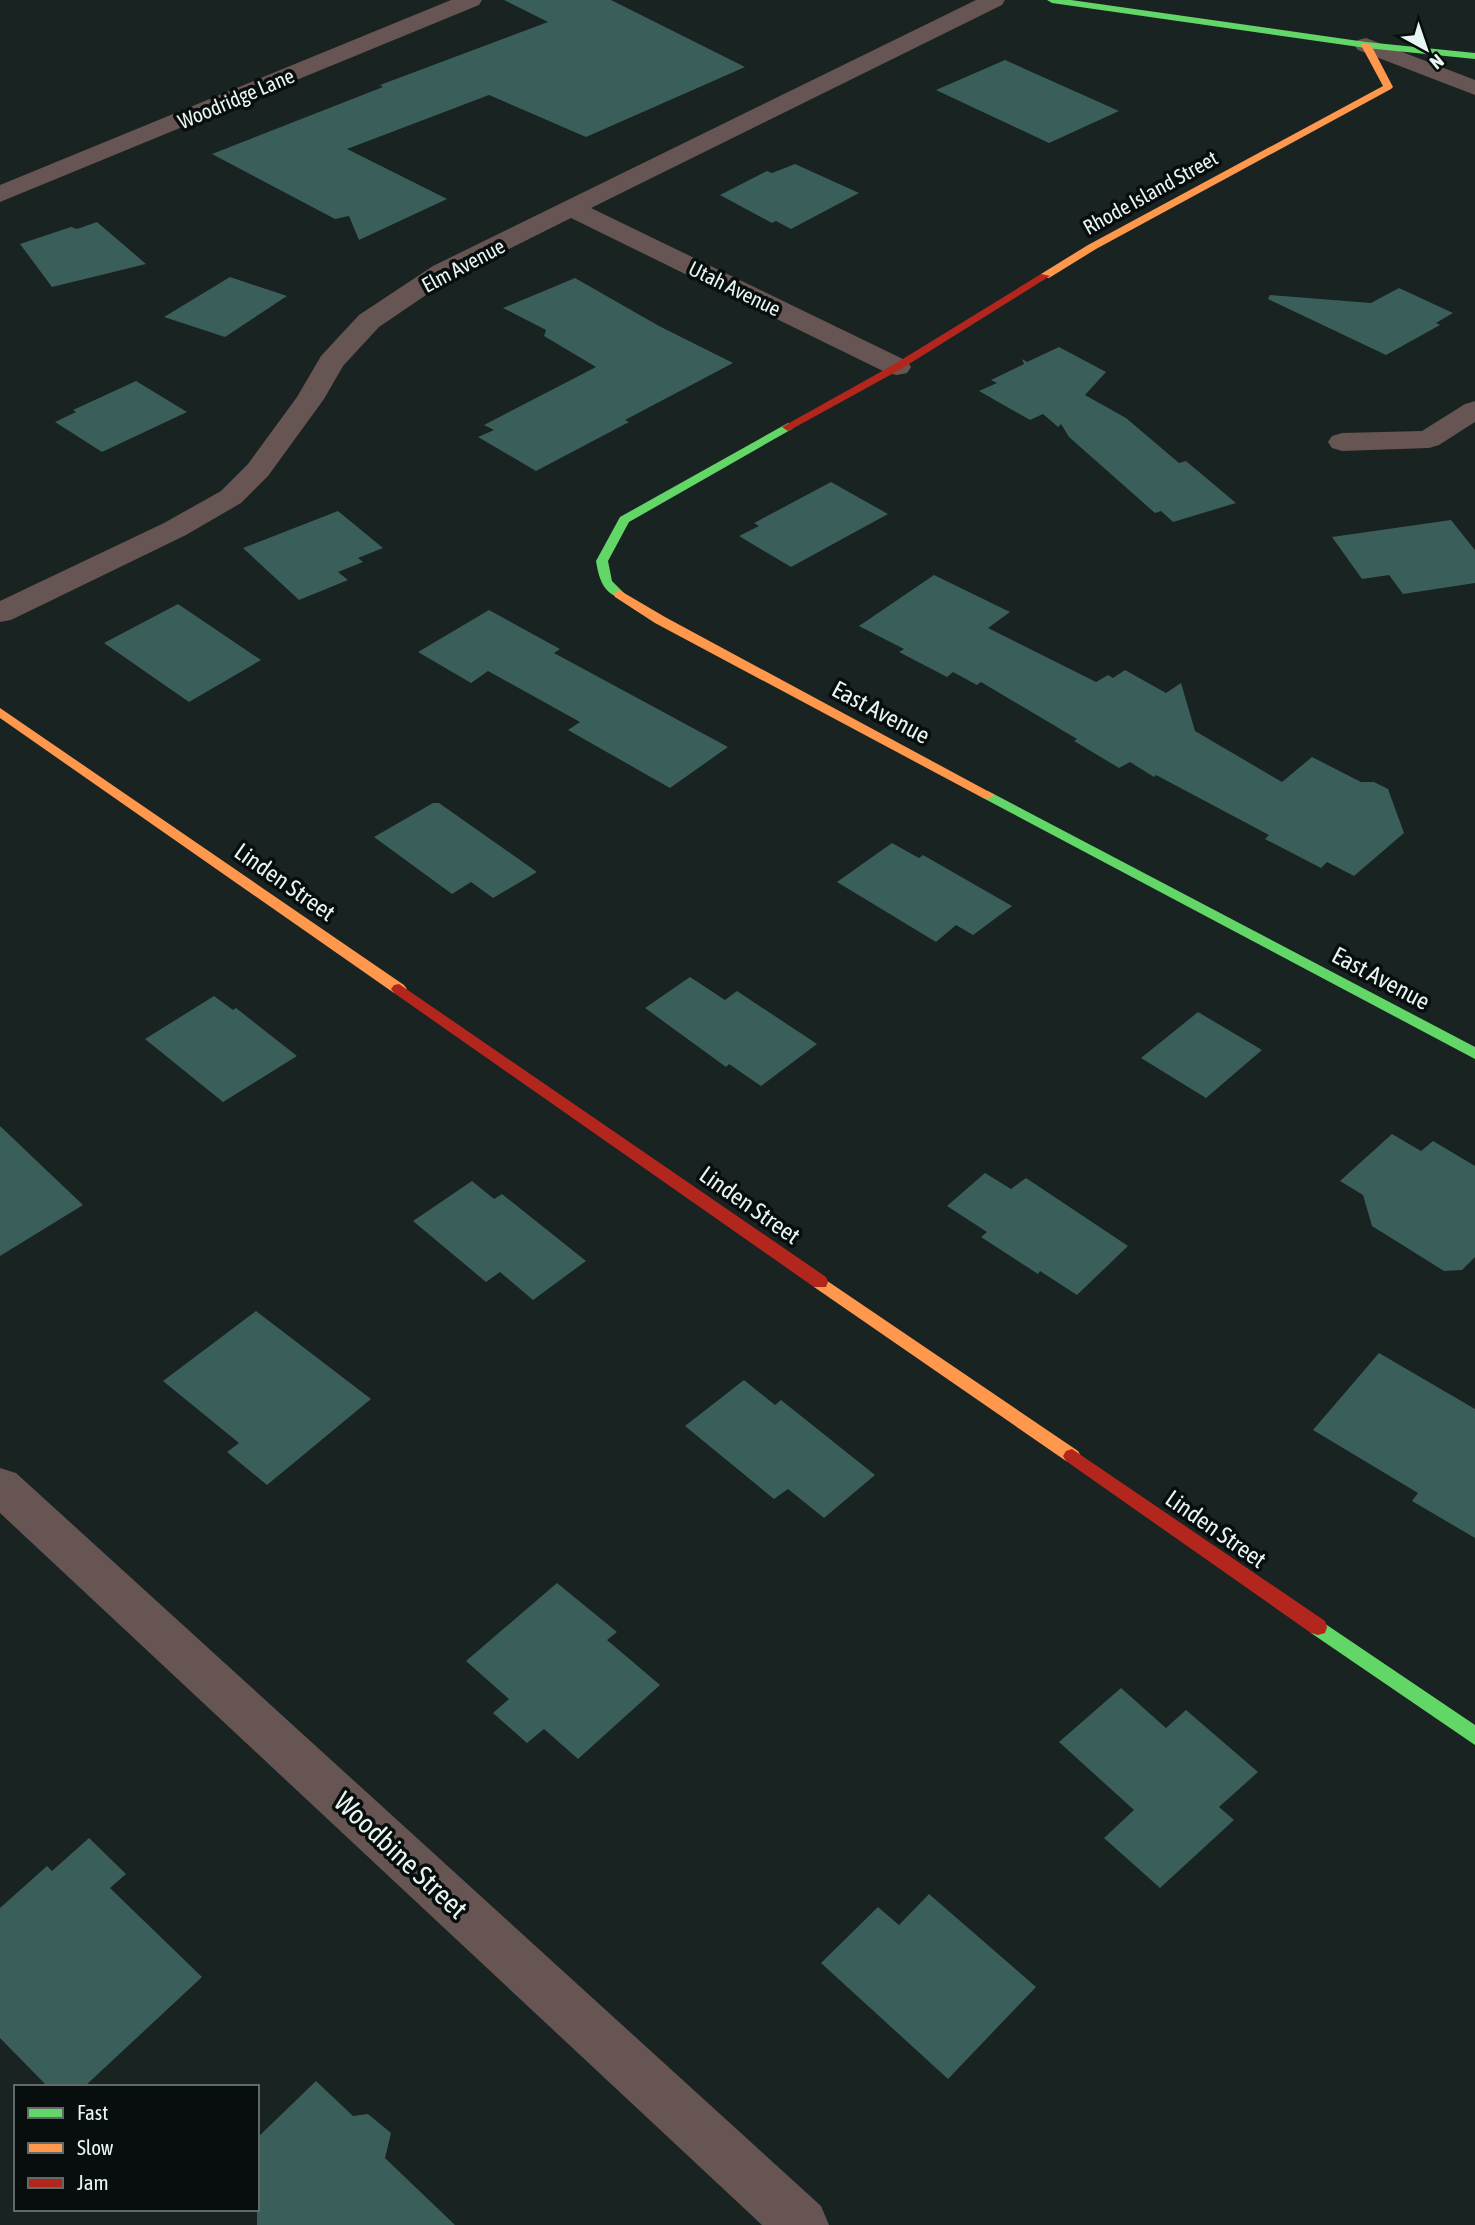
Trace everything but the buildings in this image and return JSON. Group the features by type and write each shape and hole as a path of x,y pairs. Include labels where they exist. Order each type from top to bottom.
{"street":[{"name":"Woodridge Lane","path":"0,194 471,0"},
{"name":"Elm Avenue","path":"0,613 176,530 231,496 258,470 310,399 331,362 369,321 442,272 994,0"},
{"path":"1052,0 1366,45 1475,56"},
{"path":"1150,14 1181,0"},
{"path":"1285,17 1366,45 1475,88"},
{"name":"Rhode Island Street","path":"897,367 1092,247 1388,87 1366,45"},
{"name":"Utah Avenue","path":"572,209 897,367"},
{"name":"East Avenue","path":"897,367 650,503 624,520 602,561 606,582 625,599 660,620 1475,1054"},
{"path":"1342,442 1429,439 1475,410"},
{"name":"Linden Street","path":"0,712 1475,1736"},
{"name":"Woodbine Street","path":"0,1486 802,2225"}],"traffic: fast":[{"path":"1052,0 1366,45 1475,56"},
{"path":"619,594 606,582 602,561 624,520 788,427"},
{"path":"988,795 1475,1054"},
{"path":"1318,1627 1475,1736"}],"traffic: slow":[{"path":"1045,276 1092,247 1388,87 1366,45"},
{"path":"619,594 660,620 988,795"},
{"path":"0,712 399,989"},
{"path":"820,1282 1072,1456"}],"traffic: jam":[{"path":"788,427 897,367 1045,276"},
{"path":"399,989 820,1282"},
{"path":"1072,1456 1318,1627"}]}
